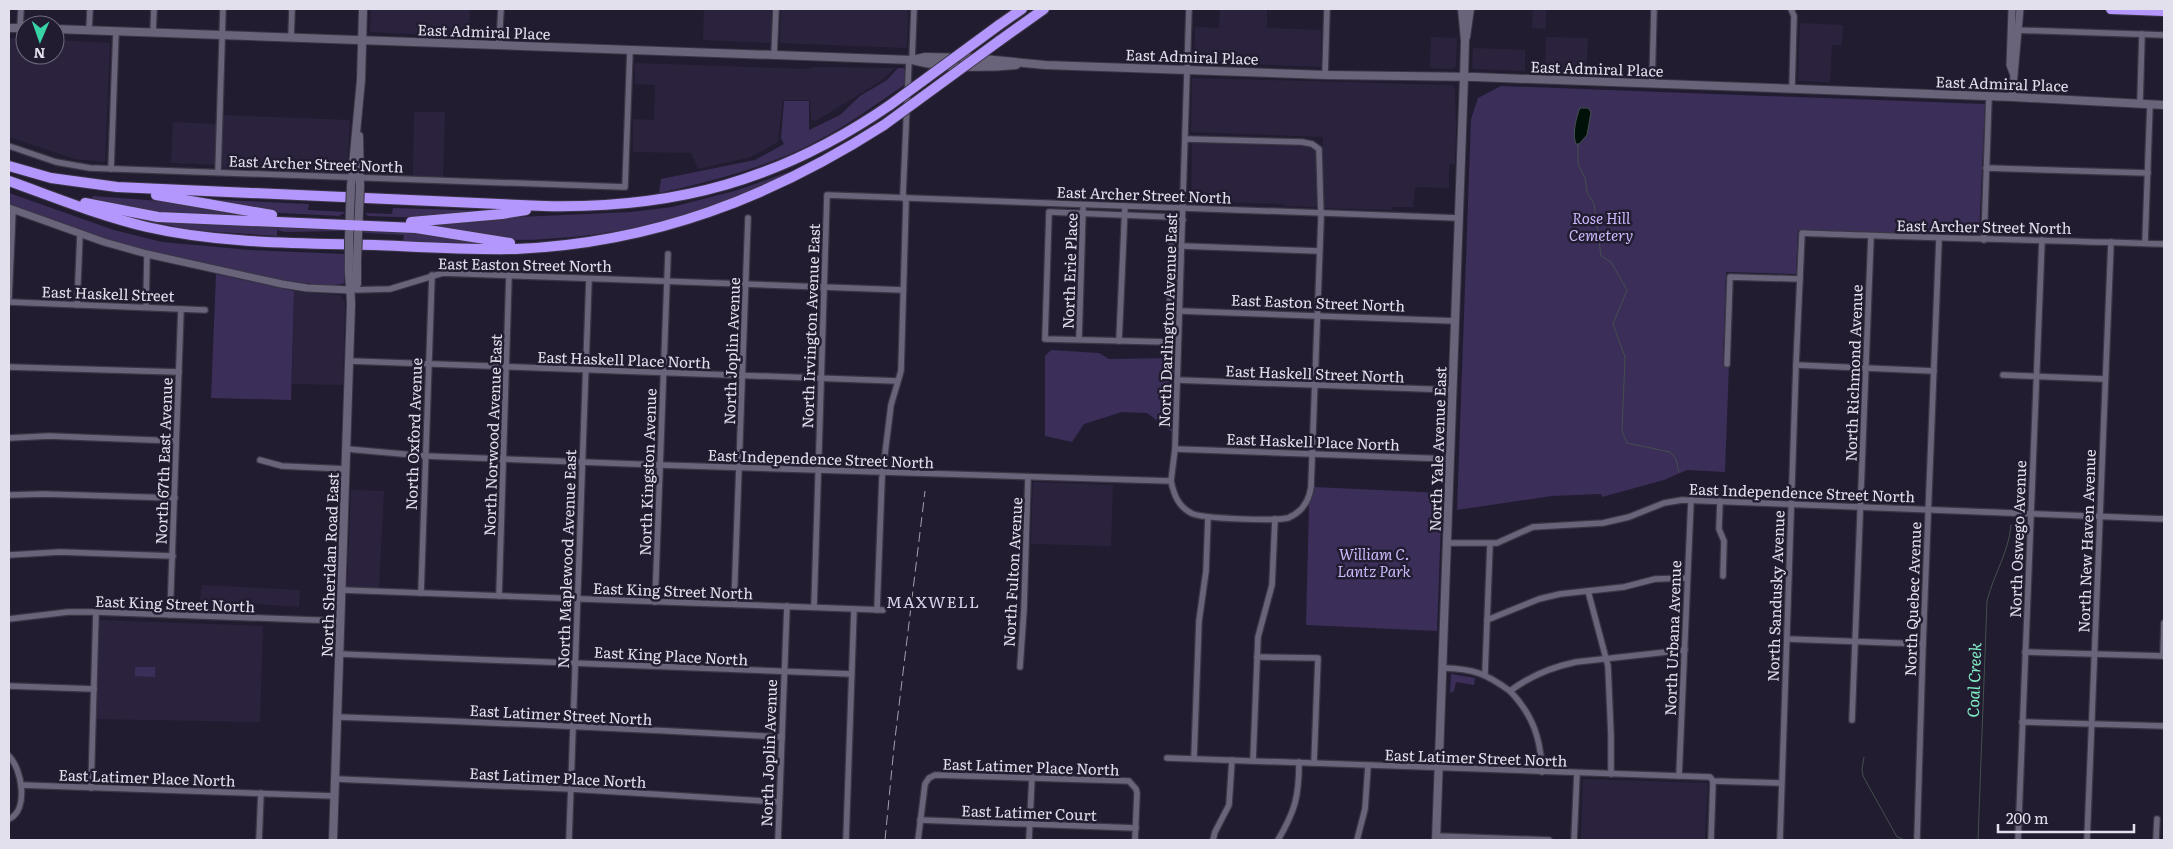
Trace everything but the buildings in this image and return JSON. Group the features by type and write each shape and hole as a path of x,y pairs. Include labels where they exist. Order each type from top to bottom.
{"highway":[{"path":"117,188 544,206 638,204 698,193 764,173 822,147 890,105 1022,9"},
{"path":"9,181 147,227 207,238 492,249 563,245 633,234 722,208 754,196 812,167 884,125 1044,9"},
{"path":"2111,9 2164,11"},
{"path":"9,166 51,178 260,214 433,222 502,214 544,206"},
{"path":"50,196 158,216 354,219 502,242 563,245"}],"main road":[{"name":"North Sheridan Road East","path":"352,290 357,284 358,236 354,219 351,177 358,124 363,9"},
{"path":"1462,9 1465,42"},
{"path":"1465,42 1470,9"},
{"name":"East Admiral Place","path":"65,29 910,60 925,57 1000,59 1028,64 1325,75 1464,77 1988,96 2164,105"},
{"name":"North Yale Avenue East","path":"1436,838 1465,42"},
{"name":"North Sheridan Road East","path":"333,840 352,290 348,283 349,239 360,187 358,124"}],"street":[{"path":"89,30 90,9"},
{"path":"153,33 154,9"},
{"path":"218,172 223,9"},
{"path":"291,38 292,9"},
{"path":"499,45 501,9"},
{"path":"774,55 776,9"},
{"path":"883,472 891,405 900,371 904,198 914,9"},
{"name":"North Darlington Avenue East","path":"1171,481 1175,449 1189,9"},
{"path":"1325,75 1327,9"},
{"path":"1652,84 1654,9"},
{"path":"1792,9 1794,16 1792,89"},
{"path":"2012,9 2010,65 2013,72"},
{"path":"2012,97 2013,72 2016,66 2020,27 2020,9"},
{"path":"2011,27 2164,35"},
{"path":"111,169 116,32"},
{"path":"2140,104 2142,34"},
{"name":"East Archer Street North","path":"9,146 56,162 78,167 625,187 630,50"},
{"path":"1984,240 1988,96"},
{"path":"2145,243 2150,104"},
{"path":"1171,481 1176,499 1183,508 1193,515 1275,519 1292,517 1307,502 1310,492 1312,454 1320,213 1320,153 1317,146 1298,142 1186,138"},
{"path":"1986,168 2148,173"},
{"name":"East Archer Street North","path":"827,195 1459,218"},
{"name":"North Irvington Avenue East","path":"814,607 827,195"},
{"name":"North Erie Place","path":"1079,340 1083,204"},
{"path":"1079,340 1119,341 1125,206"},
{"path":"9,298 11,209"},
{"name":"East Easton Street North","path":"11,209 80,234 147,254 307,288 390,289 443,273 903,290"},
{"name":"East Archer Street North","path":"1079,340 1045,339 1050,212 1172,217 1183,220"},
{"name":"North Darlington Avenue East","path":"1119,341 1169,342 1172,217"},
{"name":"North Joplin Avenue","path":"734,604 748,218"},
{"name":"East Archer Street North","path":"1802,233 1939,239 2164,244"},
{"name":"North Sandusky Avenue","path":"1780,840 1802,233"},
{"path":"77,304 80,234"},
{"name":"North Richmond Avenue","path":"1852,720 1871,236"},
{"name":"North Quebec Avenue","path":"1917,840 1939,239"},
{"name":"North Oswego Avenue","path":"2018,840 2042,240"},
{"name":"North New Haven Avenue","path":"2087,840 2111,242"},
{"path":"1182,246 1319,250"},
{"path":"146,307 147,254"},
{"name":"North Kingston Avenue","path":"655,602 668,254"},
{"name":"North Oxford Avenue","path":"420,593 432,275"},
{"name":"North Norwood Avenue East","path":"499,596 509,275"},
{"path":"1727,364 1730,277 1800,279"},
{"name":"North Maplewood Avenue East","path":"569,840 589,278"},
{"name":"East Haskell Street","path":"9,302 206,310"},
{"name":"North 67th East Avenue","path":"170,615 180,309"},
{"name":"East Easton Street North","path":"1180,311 1456,321"},
{"name":"East Haskell Place North","path":"350,361 897,380"},
{"path":"1796,365 1934,371"},
{"path":"9,367 179,372"},
{"path":"2003,376 2105,379"},
{"name":"East Haskell Street North","path":"1177,380 1453,390"},
{"path":"9,438 50,436 176,441"},
{"name":"East Independence Street North","path":"347,449 425,456 1028,478 1171,481"},
{"name":"East Haskell Place North","path":"1175,449 1450,459"},
{"path":"260,460 282,466 346,469"},
{"name":"East King Street North","path":"342,590 880,610 883,472"},
{"name":"North Fulton Avenue","path":"1020,667 1024,609 1028,478"},
{"path":"9,495 44,494 175,498"},
{"name":"East Independence Street North","path":"1447,543 1497,543 1532,527 1603,523 1622,519 1664,503 1690,500 2164,519"},
{"name":"North Urbana Avenue","path":"1679,776 1690,500"},
{"path":"1720,501 1719,529 1724,541 1723,576"},
{"path":"1194,758 1199,621 1206,571 1208,517"},
{"path":"1253,761 1258,637 1272,585 1275,519"},
{"path":"1485,674 1490,544"},
{"path":"9,555 60,552 173,556"},
{"path":"1487,620 1539,599 1624,587 1655,579 1687,578"},
{"path":"1588,591 1606,659 1612,736 1611,774"},
{"name":"North Joplin Avenue","path":"778,840 787,606"},
{"path":"846,840 854,609"},
{"name":"East King Street North","path":"9,619 68,612 96,612 341,621"},
{"path":"91,788 96,612"},
{"path":"2025,652 2164,656 2164,623"},
{"path":"1787,639 1923,644"},
{"path":"1510,692 1548,670 1576,662 1685,650"},
{"name":"East King Place North","path":"340,654 852,674"},
{"path":"1258,657 1318,658 1314,763"},
{"path":"1443,668 1485,674 1510,692 1520,702 1534,723 1540,745 1542,772"},
{"path":"9,686 94,689"},
{"name":"East Latimer Street North","path":"338,717 573,726 782,737"},
{"path":"2022,722 2092,722 2164,726"},
{"path":"9,756 19,770 21,785 20,807 16,815 9,819"},
{"name":"East Latimer Street North","path":"1168,758 1710,777 1713,781 1781,783"},
{"path":"1213,840 1215,832 1229,805 1232,760"},
{"path":"1278,840 1292,815 1299,789 1299,762"},
{"path":"1357,840 1365,809 1368,766"},
{"path":"1574,840 1577,773"},
{"name":"East Latimer Place North","path":"920,820 924,790 929,778 935,775 1032,777 1129,782 1136,789 1138,796 1136,828"},
{"path":"1029,840 1032,777"},
{"name":"East Latimer Place North","path":"336,780 571,789 779,802"},
{"path":"1711,840 1713,781"},
{"name":"East Latimer Place North","path":"21,785 335,796"},
{"path":"260,840 261,793"},
{"path":"2156,819 2156,840"},
{"path":"918,840 920,820"},
{"name":"East Latimer Court","path":"920,820 1136,828"},
{"path":"1135,840 1136,828"},
{"path":"1436,838 1549,840"}],"shaded area":[{"path":"371,9 470,9 469,37 370,32"},
{"path":"704,9 772,9 771,43 703,40"},
{"path":"781,9 908,9 907,48 780,43"},
{"path":"1220,9 1267,9 1267,28 1321,30 1321,67 1194,62 1195,27 1219,28"},
{"path":"1533,9 1546,9 1546,29 1532,28"},
{"path":"1800,23 1843,25 1842,45 1832,45 1830,82 1798,81"},
{"path":"1431,37 1457,38 1456,66 1452,69 1430,68"},
{"path":"1546,37 1588,38 1586,73 1545,72"},
{"path":"9,38 15,38 15,65 65,65 65,41 110,43 105,162 75,159 9,137"},
{"path":"1473,48 1525,50 1525,71 1474,69 1472,67"},
{"path":"635,63 806,69 814,67 895,68 881,81 816,121 811,120 810,100 783,100 778,142 751,157 698,169 691,153 633,152 633,119 654,120 655,85 635,84"},
{"path":"1192,78 1453,85 1455,90 1455,164 1449,164 1449,188 1415,187 1413,207 1392,207 1392,210 1324,208 1321,196 1323,137 1191,132"},
{"path":"1580,108 1588,108 1591,112 1587,135 1579,144 1576,144 1574,136 1575,126"},
{"path":"414,112 445,112 443,177 413,177"},
{"path":"223,115 350,120 347,171 344,174 227,170 222,166"},
{"path":"173,122 217,124 216,165 171,163"},
{"path":"1192,143 1302,146 1316,150 1316,207 1191,201"},
{"path":"294,291 340,295 345,303 343,385 292,384"},
{"path":"1033,482 1113,485 1111,546 1031,544"},
{"path":"351,490 384,491 379,588 347,587"},
{"path":"202,585 300,590 299,607 200,600"},
{"path":"100,620 263,626 260,722 96,719"},
{"path":"1583,779 1708,783 1705,840 1581,840"}],"green space":[{"path":"898,68 904,68 905,70 906,77 903,86 851,121 800,150 741,172 659,193 661,179 755,160 784,144 781,138 784,101 809,101 809,130 840,115 860,96 887,80"},
{"name":"Rose Hill Cemetery","path":"1501,86 1985,104 1979,236 1798,230 1796,274 1726,272 1723,364 1729,365 1725,472 1687,470 1664,480 1602,497 1601,494 1552,496 1457,510 1471,119 1478,98"},
{"path":"805,166 745,193 685,214 623,230 592,235 515,240 423,225 497,218 631,212 672,207 738,190"},
{"path":"9,193 114,230 162,242 250,250 345,254 344,283 330,285 273,278 138,248 92,235 9,204"},
{"path":"93,196 187,203 259,217 151,213 109,205 92,198"},
{"path":"199,199 309,204 308,210 346,212 339,216 262,212"},
{"path":"393,208 490,211 430,218 368,216 365,213 392,214"},
{"path":"114,212 338,229 343,231 285,232 277,230 277,236 189,230"},
{"path":"365,230 422,232 487,244 403,241 404,235 364,233"},
{"path":"216,274 294,291 291,400 211,398"},
{"path":"1051,350 1099,353 1109,359 1174,358 1172,432 1147,413 1122,412 1084,424 1072,442 1045,436 1045,356"},
{"name":"William C. Lantz Park","path":"1314,487 1442,493 1437,631 1306,625 1309,505"},
{"path":"135,667 155,667 155,677 135,676"},
{"path":"1451,674 1475,678 1474,685 1456,682 1454,691 1450,693"}],"waterway":[{"path":"1578,144 1578,164 1585,178 1587,192 1594,204 1601,256 1611,262 1627,290 1613,324 1625,357 1622,431 1627,443 1670,452 1676,459 1679,472"},
{"name":"Coal Creek","path":"1978,840 1987,601 2004,554 2011,525"},
{"path":"1864,757 1863,776 1897,837 1905,840"}],"railway":[{"path":"885,840 894,747 925,491"}],"district":[{"name":"MAXWELL","path":"933,601"}]}
